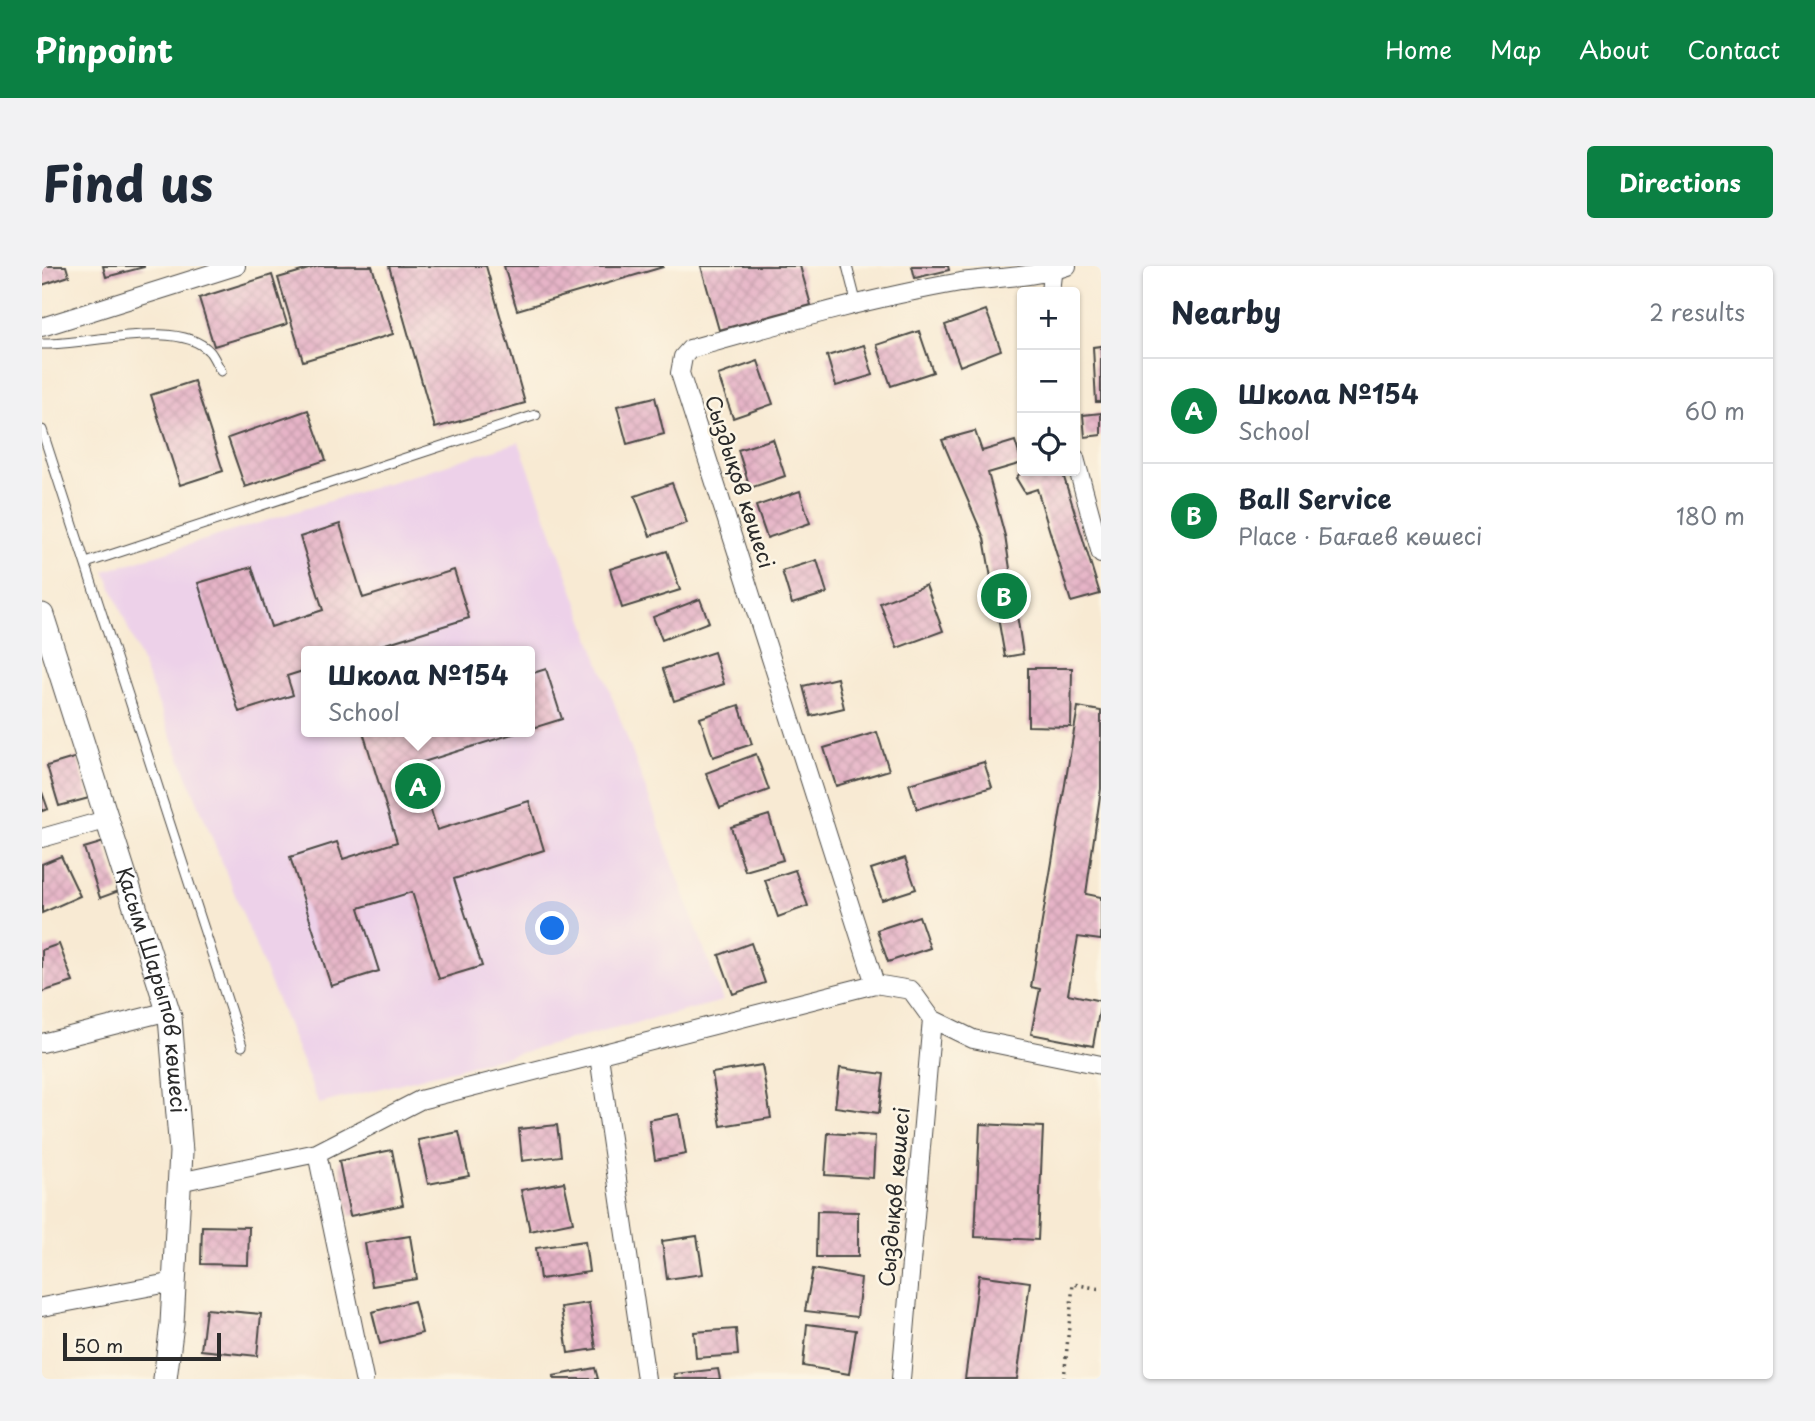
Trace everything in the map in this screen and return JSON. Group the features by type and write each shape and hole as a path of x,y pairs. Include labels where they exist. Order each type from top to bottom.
{"street":[{"path":"42,327 236,266"},
{"path":"1051,287 1057,268"},
{"name":"Сыздықов көшесі","path":"875,984 680,373 683,358 690,349 857,304 961,283 1057,268"},
{"path":"1080,476 1101,554"},
{"name":"Қасым Шарыпов көшесі","path":"42,617 169,1010 176,1070 179,1182 174,1282 165,1379"},
{"path":"42,838 109,819"},
{"path":"179,1182 317,1153 420,1100 875,984 911,990 932,1020 972,1039 1101,1065"},
{"path":"42,1043 169,1010"},
{"name":"Сыздықов көшесі","path":"901,1379 932,1020"},
{"path":"599,1056 646,1379"},
{"path":"317,1153 364,1379"},
{"path":"42,1307 174,1282"}],"lane":[{"path":"847,266 857,304"},
{"path":"42,344 134,336 190,339 209,351 220,371"},
{"path":"86,563 536,415"},
{"path":"42,430 243,1046"}],"path":[{"path":"1064,1379 1073,1284 1101,1289"}],"shaded area":[{"path":"519,442 723,1001 319,1104 105,571"}],"building":[{"path":"42,266 66,266 69,276 42,285"},
{"path":"103,266 144,266 144,267 106,277"},
{"path":"319,266 372,266 393,334 303,361 278,278"},
{"path":"389,266 486,266 525,403 435,428"},
{"path":"504,266 663,266 663,267 517,310"},
{"path":"701,266 800,266 811,305 719,330"},
{"path":"912,266 948,266 949,270 915,278"},
{"path":"272,275 287,324 214,346 199,298"},
{"path":"986,310 1001,350 960,366 945,325"},
{"path":"919,331 933,372 891,386 877,345"},
{"path":"864,345 873,375 836,386 827,356"},
{"path":"1101,346 1101,402 1096,402 1093,347"},
{"path":"758,361 773,404 733,418 718,375"},
{"path":"194,381 223,471 180,485 151,395"},
{"path":"655,397 664,434 627,444 617,406"},
{"path":"308,410 326,460 245,487 228,438"},
{"path":"1101,413 1101,435 1085,437 1083,415"},
{"path":"975,431 982,451 1015,441 1017,464 988,473 1005,536 1023,654 1005,657 984,538 942,440"},
{"path":"773,439 785,476 750,488 738,450"},
{"path":"1064,476 1100,594 1071,602 1037,489 1025,493 1016,478"},
{"path":"672,483 687,523 650,536 635,496"},
{"path":"800,491 810,523 767,538 756,506"},
{"path":"340,524 363,598 454,570 469,618 379,646 301,646 301,672 287,676 293,695 239,712 198,583 252,567 271,627 323,610 300,537"},
{"path":"667,551 680,590 622,608 610,569"},
{"path":"817,560 827,593 792,604 782,571"},
{"path":"926,585 943,631 897,648 880,603"},
{"path":"700,599 709,622 662,640 653,617"},
{"path":"714,652 724,684 674,701 663,669"},
{"path":"1028,668 1072,668 1071,727 1028,726"},
{"path":"546,669 562,719 535,727 535,672"},
{"path":"837,678 844,708 811,716 803,686"},
{"path":"739,705 752,744 713,757 700,718"},
{"path":"1078,707 1101,711 1101,789 1086,894 1101,897 1101,940 1078,937 1068,994 1101,1001 1093,1046 1031,1034 1040,989 1031,987"},
{"path":"877,732 889,770 836,786 824,748"},
{"path":"365,737 503,737 417,764 437,830 529,801 544,850 454,879 482,966 439,979 412,892 359,908 379,971 331,986 290,857 337,842 343,859 397,842"},
{"path":"756,754 769,790 720,808 706,773"},
{"path":"77,757 89,798 59,806 47,766"},
{"path":"984,762 992,787 917,809 909,784"},
{"path":"42,792 48,809 42,811"},
{"path":"769,815 783,860 745,871 731,827"},
{"path":"104,842 119,891 100,898 84,848"},
{"path":"61,856 80,896 42,913 42,864"},
{"path":"905,858 916,889 882,900 871,869"},
{"path":"795,870 808,906 778,917 765,880"},
{"path":"919,916 930,948 888,962 877,930"},
{"path":"751,943 765,983 733,994 719,955"},
{"path":"59,944 73,982 42,992 42,950"},
{"path":"762,1065 771,1118 721,1126 712,1073"},
{"path":"840,1068 884,1074 879,1113 835,1107"},
{"path":"679,1114 686,1154 655,1160 649,1120"},
{"path":"980,1124 1043,1127 1038,1240 975,1237"},
{"path":"557,1125 561,1156 522,1161 519,1129"},
{"path":"459,1132 469,1176 428,1184 418,1140"},
{"path":"828,1133 875,1136 873,1178 825,1175"},
{"path":"392,1150 403,1205 350,1216 339,1161"},
{"path":"564,1182 573,1222 530,1231 521,1190"},
{"path":"817,1211 858,1212 858,1257 816,1257"},
{"path":"202,1226 249,1227 248,1265 201,1264"},
{"path":"410,1236 417,1279 372,1286 365,1243"},
{"path":"697,1236 703,1274 667,1279 662,1241"},
{"path":"585,1241 589,1272 540,1279 536,1248"},
{"path":"813,1269 861,1278 857,1317 805,1311"},
{"path":"979,1275 1030,1282 1017,1379 965,1379"},
{"path":"414,1301 422,1333 380,1344 372,1312"},
{"path":"589,1303 596,1349 568,1353 561,1307"},
{"path":"206,1309 261,1314 257,1356 201,1350"},
{"path":"807,1324 856,1330 849,1374 803,1366"},
{"path":"736,1329 738,1355 696,1358 694,1332"},
{"path":"595,1368 598,1379 554,1379 553,1376"},
{"path":"718,1369 720,1379 675,1379 674,1374"}],"place":[{"name":"Ball Service","path":"1004,596"},
{"name":"Школа №154","path":"418,786"}]}
